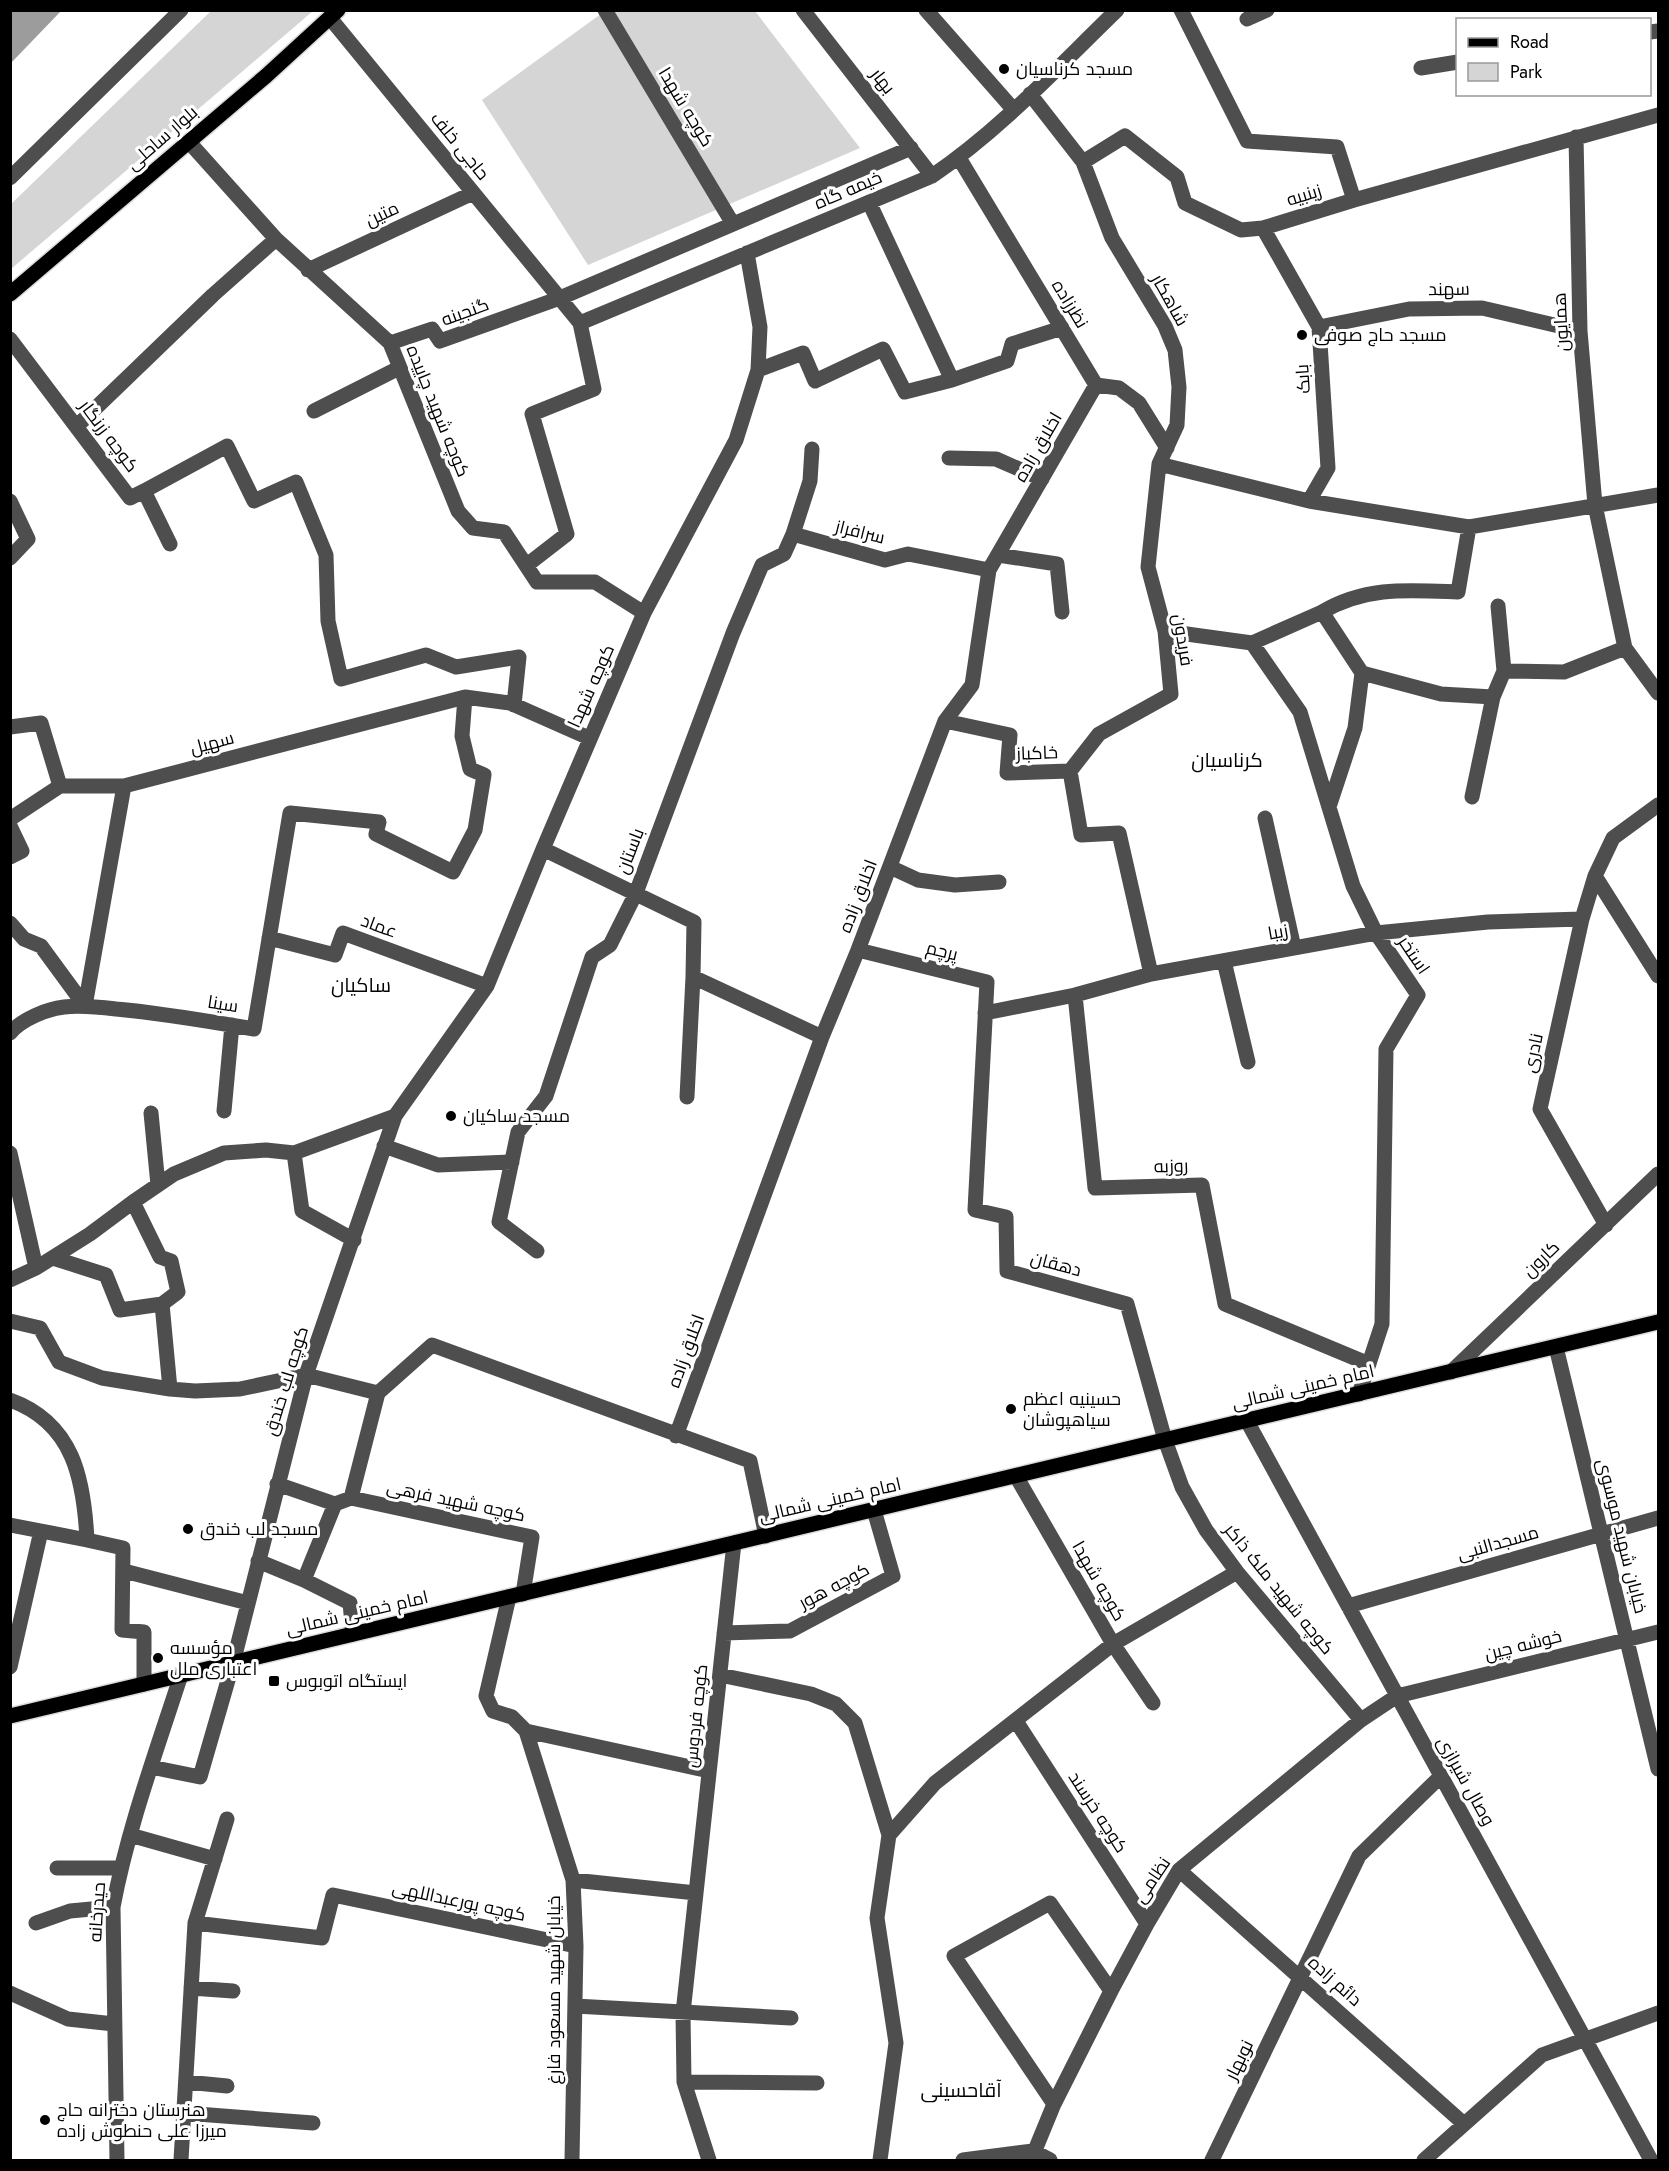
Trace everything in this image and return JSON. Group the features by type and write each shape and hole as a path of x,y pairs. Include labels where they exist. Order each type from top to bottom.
{"main road":[{"name":"بلوار ساحلی","path":"10,294 334,14"},
{"name":"امام خمینی شمالی","path":"10,1716 1659,1322"}],"street":[{"path":"10,178 181,10"},
{"name":"کوچه شهدا","path":"604,10 734,224"},
{"name":"بهار","path":"803,10 932,176"},
{"path":"926,10 1013,109"},
{"name":"خیمه گاه","path":"580,323 932,176 959,158 1030,94 1117,10"},
{"path":"1181,10 1247,141 1337,147 1354,200"},
{"path":"1247,19 1267,10"},
{"name":"حاجی خلف","path":"334,14 473,193 560,298"},
{"path":"1421,68 1456,62"},
{"path":"1030,94 1083,162"},
{"name":"زینبیه","path":"1083,162 1125,136 1177,177 1185,203 1240,230 1263,228 1354,200 1659,115"},
{"name":"همایون","path":"1576,137 1580,331 1596,505 1625,648"},
{"name":"کوچه شهید چاییده","path":"189,141 276,239 390,343 458,512 473,528 504,532 537,582 595,582 644,614"},
{"path":"527,566 567,534 532,414 594,389 580,323 560,298 911,148"},
{"name":"نظرزاده","path":"959,158 1096,385"},
{"name":"شاهکار","path":"1083,162 1112,238 1165,326 1174,350 1179,387 1177,425 1159,464"},
{"name":"متین","path":"308,270 473,193"},
{"path":"869,202 952,380"},
{"name":"بابک","path":"1263,228 1319,327 1328,468 1309,501"},
{"path":"77,426 213,295 276,239"},
{"name":"کوچه شهدا","path":"395,1116 487,987 589,738 644,614 736,440 758,370 760,327 747,253"},
{"name":"گنجینه","path":"390,343 432,329 440,341 560,298"},
{"name":"سهند","path":"1319,327 1408,309 1482,308 1580,331"},
{"path":"758,370 803,353 815,381 883,349 905,392 952,380 1007,361 1012,344 1062,328"},
{"name":"کوچه زرنگار","path":"10,339 130,498 144,491 170,544"},
{"path":"314,411 399,368"},
{"path":"1096,385 1119,388 1139,403 1167,448"},
{"name":"اخلاق زاده","path":"676,1436 822,1037 858,950 945,721 972,686 989,570 1096,385"},
{"path":"144,491 227,446 254,501 296,482 326,555 328,621 341,679 426,655 456,667 519,657 514,705"},
{"name":"باستان","path":"537,1251 499,1222 518,1132 546,1096 592,957 610,945 636,893 733,633 762,565 784,554 793,534 810,481 812,449"},
{"path":"950,458 996,459 1042,479"},
{"path":"1159,464 1309,501 1469,526 1659,495"},
{"name":"فریدون","path":"1070,771 1099,734 1171,694 1165,631 1148,567 1159,464"},
{"path":"10,501 28,539 10,558"},
{"path":"1165,631 1252,643 1360,595 1391,591 1458,592 1469,526"},
{"name":"سرافراز","path":"793,534 885,560 908,554 989,570"},
{"path":"998,555 1057,564 1062,612"},
{"path":"1472,797 1493,697 1504,671 1498,606"},
{"path":"1322,612 1362,673 1355,728 1329,807"},
{"name":"استخر","path":"1252,643 1300,712 1353,886 1376,933 1418,995 1386,1049 1382,1324 1359,1394"},
{"path":"1504,671 1564,672 1625,648 1659,693"},
{"path":"1362,673 1441,694 1493,697"},
{"name":"سهیل","path":"60,786 124,786 465,697 514,705 589,738"},
{"name":"سینا","path":"10,1033 39,1014 63,1007 85,1006 156,1012 254,1029 290,813 379,822 376,834 453,872 475,830 484,775 470,769 462,736 465,697"},
{"name":"خاکباز","path":"945,721 1010,735 1007,773 1070,771 1081,835 1119,833 1151,974"},
{"path":"10,727 41,723 60,786 10,819"},
{"path":"85,1006 124,786"},
{"name":"نادری","path":"1606,1225 1540,1109 1582,919 1595,876 1613,838 1659,805"},
{"path":"1266,818 1294,948"},
{"path":"10,826 22,852 10,857"},
{"path":"543,849 694,922 687,1097"},
{"path":"890,867 918,880 956,885 999,882"},
{"path":"1595,876 1659,976"},
{"name":"زیبا","path":"985,1013 1076,995 1151,974 1376,933 1488,922 1582,919"},
{"path":"10,923 24,939 41,946 85,1006"},
{"name":"عماد","path":"269,938 336,955 343,933 487,987"},
{"name":"پرچم","path":"858,950 987,982 985,1013"},
{"path":"1224,961 1248,1062"},
{"path":"693,977 822,1037"},
{"name":"روزبه","path":"1076,995 1095,1188 1202,1185 1225,1304 1369,1364"},
{"name":"دهقان","path":"985,1013 975,1210 1006,1217 1006,1271 1127,1304 1165,1440"},
{"path":"224,1111 232,1025"},
{"path":"151,1113 158,1185"},
{"path":"10,1280 53,1258 174,1174 224,1153 266,1150 294,1153 395,1116"},
{"name":"کوچه لب خندق","path":"151,1767 200,1777 248,1603 306,1375 395,1116"},
{"path":"384,1146 438,1165 512,1162"},
{"path":"10,1153 36,1268"},
{"path":"294,1153 302,1211 354,1240"},
{"name":"کارون","path":"1451,1372 1659,1174"},
{"path":"53,1258 106,1275 120,1310 162,1304 178,1292 171,1261 160,1257 133,1202"},
{"path":"162,1304 170,1389"},
{"path":"10,1322 40,1328 59,1362 102,1378 195,1391 240,1389 306,1375 378,1393"},
{"path":"351,1498 378,1393 432,1345 676,1436 750,1461 766,1536"},
{"name":"خیابان شهید موسوی","path":"1556,1347 1659,1769"},
{"path":"10,1400 28,1406 55,1427 72,1456 85,1500 87,1540"},
{"name":"وصال شیرازی","path":"1247,1421 1651,2160"},
{"name":"کوچه شهید ملک ذاکر","path":"1165,1440 1182,1487 1206,1530 1237,1572 1361,1720"},
{"name":"کوچه شهدا","path":"1016,1476 1113,1644 1153,1703"},
{"path":"277,1484 334,1503 304,1580"},
{"name":"کوچه شهید فرهی","path":"334,1503 351,1498 532,1537 516,1595"},
{"name":"کوچه هور","path":"724,1633 790,1631 893,1576 874,1509"},
{"name":"مسجدالنبی","path":"1348,1606 1659,1518"},
{"path":"10,1525 123,1548 122,1630 144,1632 144,1684"},
{"path":"10,1667 41,1531"},
{"name":"کوچه فردوس","path":"709,2160 684,2082 683,2013 734,1543"},
{"path":"258,1561 304,1580 350,1603 353,1634"},
{"path":"124,1571 248,1603"},
{"path":"890,1835 935,1783 1113,1644 1237,1572"},
{"path":"516,1595 486,1696 494,1711 512,1717 526,1731 709,1771"},
{"name":"خوشه چین","path":"1397,1696 1659,1632"},
{"path":"720,1675 811,1694 836,1704 855,1723 890,1835 877,1918 896,2043 880,2160"},
{"name":"حیدرخانه","path":"117,2160 113,1907 130,1835 181,1676"},
{"name":"نظامی","path":"1032,2156 1054,2104 1111,1991 1179,1870 1361,1720 1397,1696"},
{"name":"کوچه خرسند","path":"1016,1720 1147,1924"},
{"name":"خیابان شهید مسعود فارغ","path":"526,1731 573,1880 576,1946 572,2160"},
{"name":"نوبهار","path":"1212,2160 1359,1856 1441,1776"},
{"path":"181,2160 195,1923 227,1819"},
{"path":"130,1835 215,1859"},
{"path":"57,1868 121,1868"},
{"name":"دائم زاده","path":"1179,1870 1463,2123"},
{"path":"573,1880 696,1893"},
{"name":"کوچه پورعبداللهی","path":"195,1923 322,1938 333,1895 576,1946"},
{"path":"1054,2104 954,1956 1050,1903 1111,1991"},
{"path":"36,1923 70,1911 113,1907"},
{"path":"191,1988 234,1991"},
{"path":"10,1993 68,2019 114,2024"},
{"path":"575,2006 791,2018"},
{"path":"1424,2160 1542,2055 1659,2013"},
{"path":"186,2082 227,2086"},
{"path":"684,2082 817,2083"},
{"path":"184,2113 313,2123"},
{"path":"963,2160 1032,2156 1050,2160"}],"green space":[{"path":"211,11 313,11 11,269 11,204"},
{"path":"605,11 755,11 860,148 588,265 482,100"}],"shaded area":[{"path":"10,11 61,11 11,63"}],"place":[{"name":"مسجد کرناسیان","path":"1004,69"},
{"name":"مسجد حاج صوفی","path":"1302,335"},
{"name":"مسجد ساکیان","path":"451,1116"},
{"name":"حسینیه اعظم سیاهپوشان","path":"1011,1409"},
{"name":"مسجد لب خندق","path":"188,1529"},
{"name":"مؤسسه اعتباری ملل","path":"158,1658"},
{"name":"ایستگاه اتوبوس","path":"274,1681"},
{"name":"هنرستان دخترانه حاج میرزا علی حنطوش زاده","path":"45,2120"}],"district":[{"name":"کرناسیان","path":"1227,760"},
{"name":"ساکیان","path":"361,985"},
{"name":"آقاحسینی","path":"961,2090"}]}
